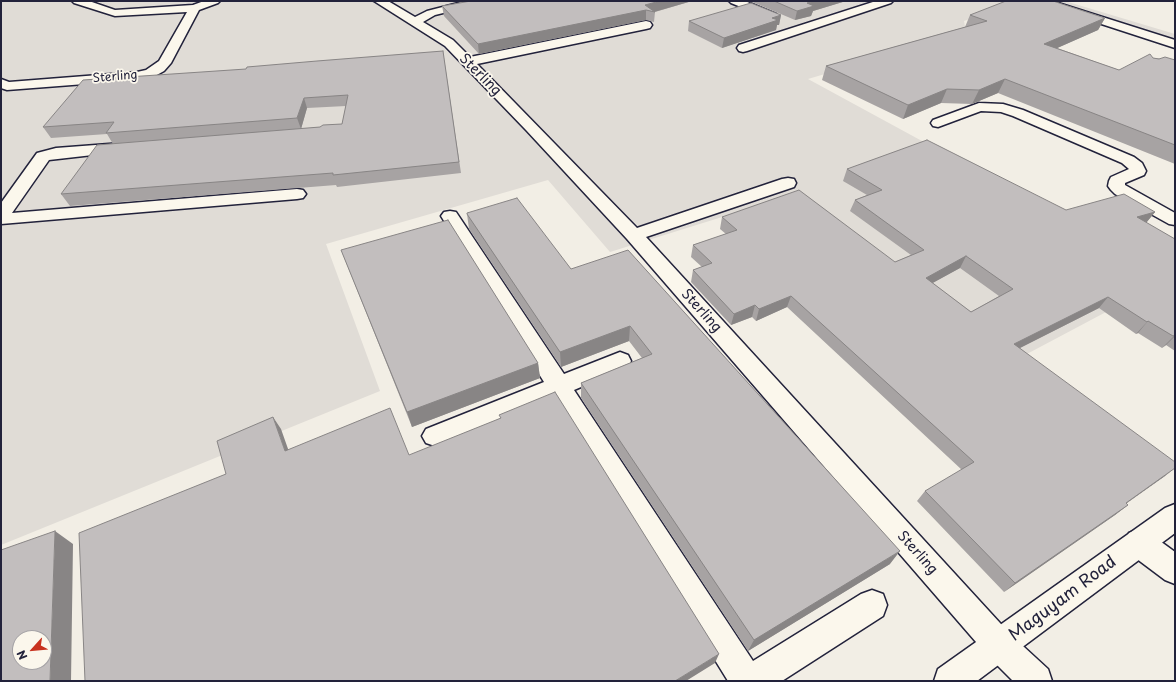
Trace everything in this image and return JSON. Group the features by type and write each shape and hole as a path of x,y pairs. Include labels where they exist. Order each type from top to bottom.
{"street":[{"path":"78,1 112,13 195,8 214,1"},
{"name":"Sterling","path":"380,1 449,44 531,127 634,235 1000,646 1036,681"},
{"path":"414,22 431,13 480,1"},
{"path":"735,1 801,28"},
{"path":"743,48 887,1"},
{"path":"1050,2 1142,30 1175,38"},
{"name":"Sterling","path":"1,83 7,86 137,76 150,73 164,63 195,8"},
{"path":"467,62 646,25"},
{"path":"1142,30 1175,44"},
{"path":"938,123 979,107 1003,108 1018,113 1128,160 1136,166 1138,171 1117,181 1117,186 1121,190 1175,220"},
{"path":"1,216 43,156 56,153 136,147"},
{"path":"634,235 788,183"},
{"path":"1,219 297,194"},
{"path":"1138,213 1175,236"},
{"path":"450,216 747,681"},
{"path":"435,436 620,361"},
{"name":"Maguyam Road","path":"950,681 1175,517"},
{"path":"1139,543 1175,570"},
{"path":"752,681 872,605"}],"shaded area":[{"path":"1,1 1022,1 964,21 966,32 808,79 1172,277 1025,355 799,193 610,252 548,180 326,244 380,391 1,545"},
{"path":"1033,1 1065,1 1175,34 1175,45"}],"building":[{"path":"471,1 660,1 645,5 655,12 646,10 478,44 442,6"},
{"path":"774,1 815,1 807,3 814,6 797,11"},
{"path":"1006,1 1053,1 1105,18 1044,44 1119,70 1150,54 1153,58 1159,59 1165,57 1175,60 1175,145 1005,79 979,90 947,89 908,105 826,66 987,21 970,15"},
{"path":"751,3 781,15 772,18 778,20 724,38 689,21"},
{"path":"443,51 459,162 333,175 333,173 61,194 97,145 342,124 348,95 304,98 297,118 106,133 114,122 43,127 83,80 246,69 247,67"},
{"path":"927,140 1066,210 1124,194 1155,212 1137,217 1175,239 1175,335 1173,336 1148,321 1147,322 1108,297 1014,344 1175,462 1175,468 1126,503 1128,505 1015,583 925,491 974,462 791,296 759,309 755,305 734,314 693,270 712,263 693,245 737,230 722,217 799,190 895,262 924,250 855,200 882,190 847,169","holes":["966,256 1013,289 971,312 926,278"]},
{"path":"517,198 571,269 628,250 900,551 754,640 581,383 652,354 630,326 560,352 467,214"},
{"path":"448,220 538,363 407,412 341,250"},
{"path":"555,392 719,654 675,681 85,681 79,533 226,474 217,441 273,417 285,451 390,408 409,455 501,418 499,415"},
{"path":"55,531 52,630 12,630 12,670 50,670 50,681 1,681 1,550"}]}
